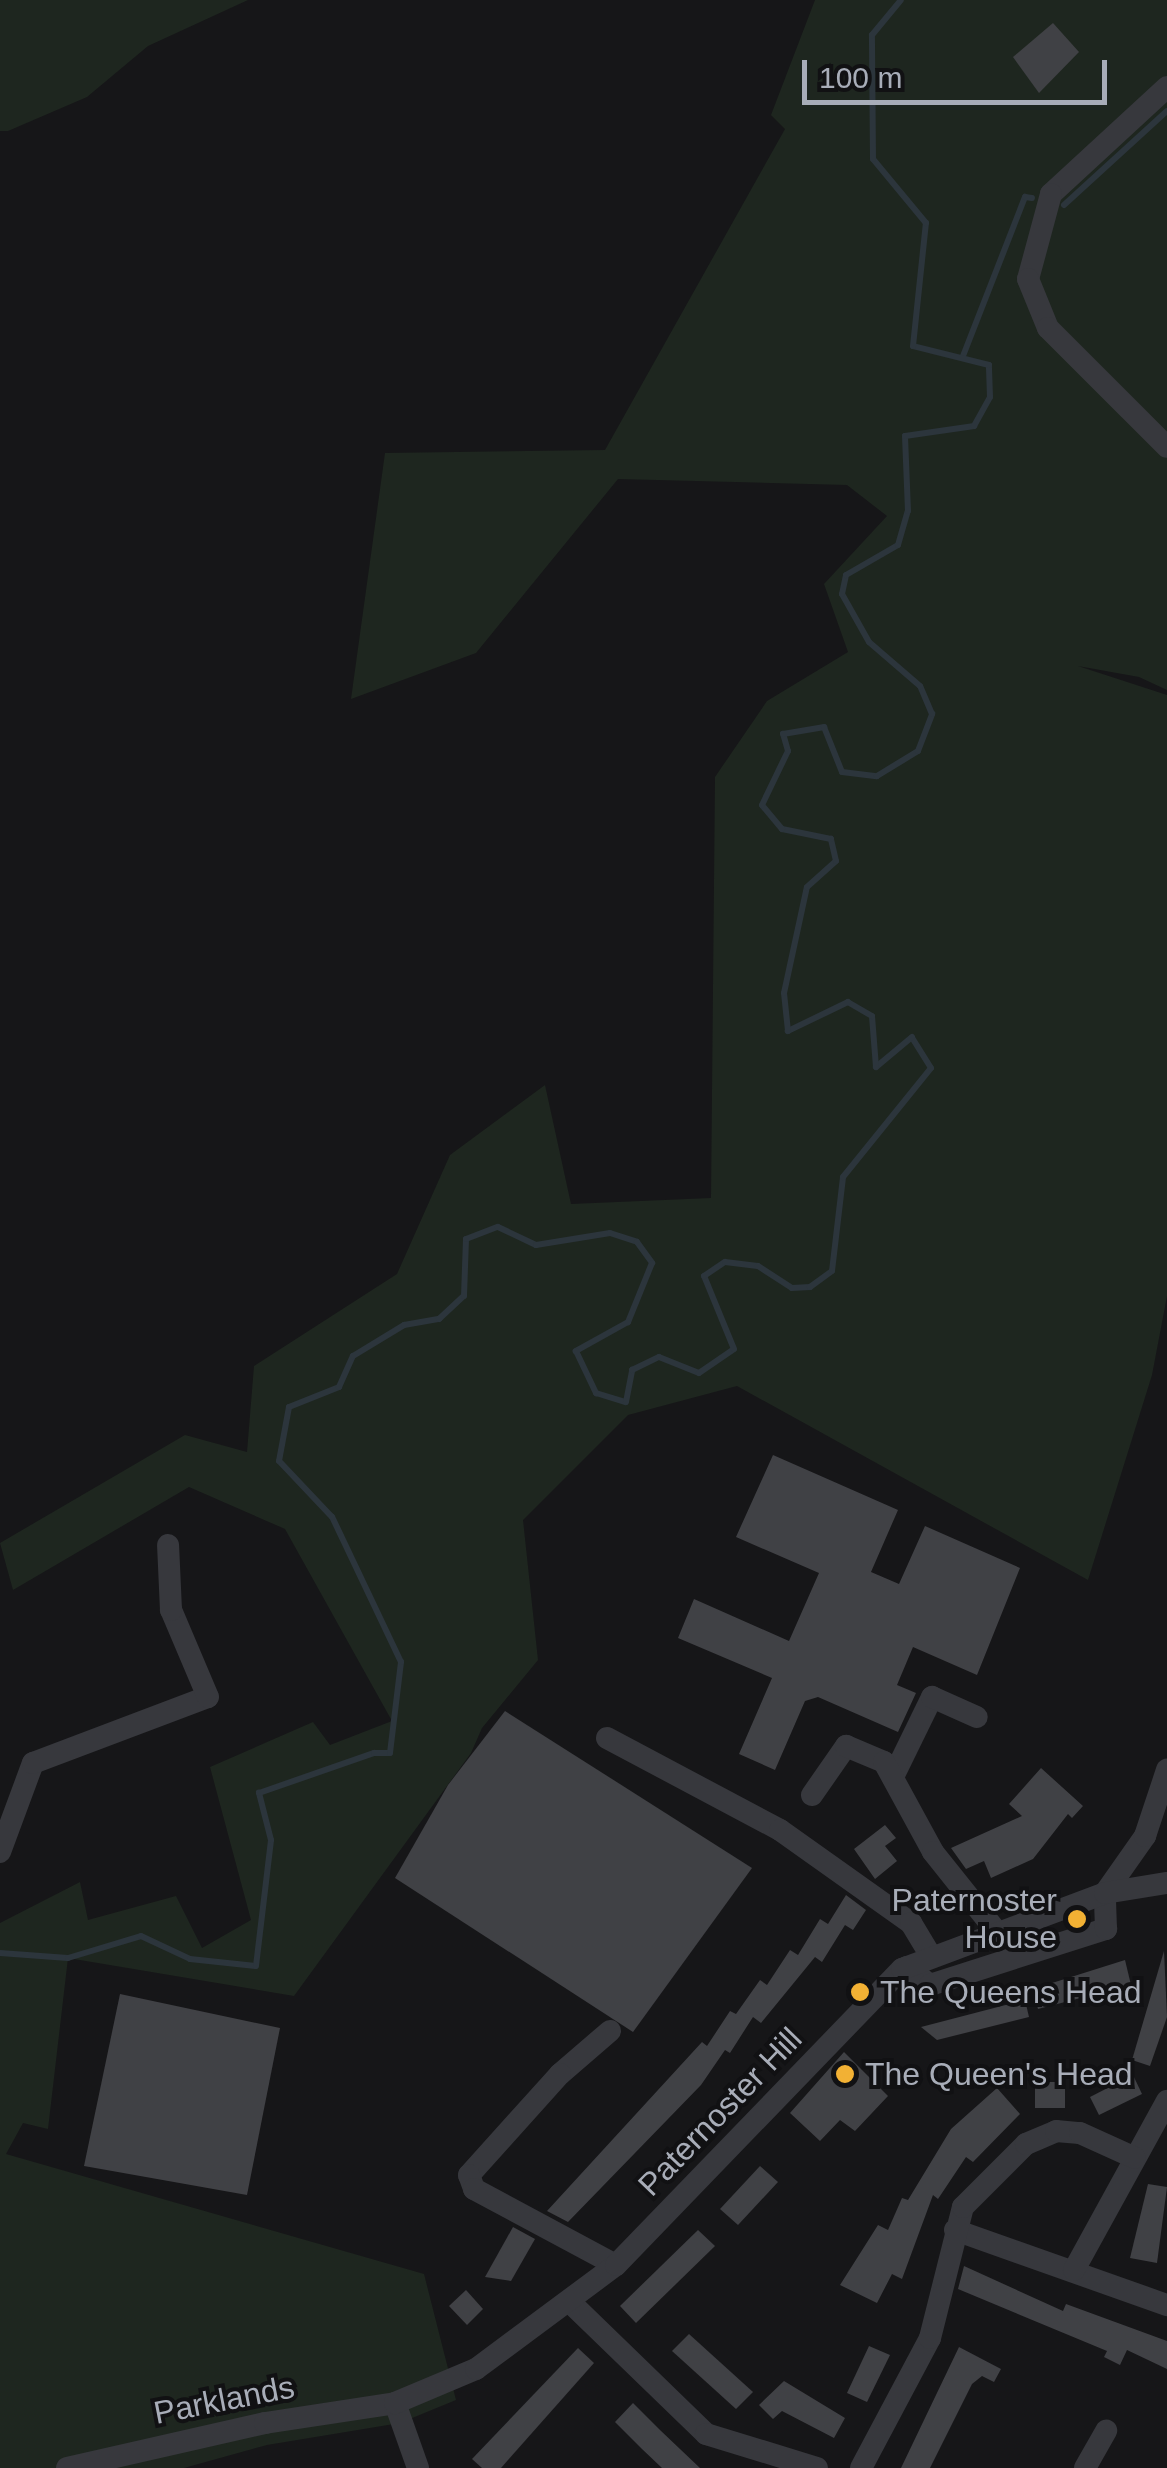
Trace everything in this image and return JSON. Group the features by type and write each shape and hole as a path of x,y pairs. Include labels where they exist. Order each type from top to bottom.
{"street":[{"path":"1167,87 1051,194 1028,279 1048,328 1167,447"},
{"path":"0,1852 5,1825 33,1763 208,1697 172,1610 168,1545"},
{"path":"894,1775 932,1697 977,1717"},
{"path":"608,1738 780,1830 911,1923 931,1956"},
{"path":"812,1794 846,1746 884,1762 933,1852 996,1931"},
{"path":"907,1967 930,1985 1106,1930 1105,1894 1145,1836 1167,1770"},
{"name":"Paternoster Hill","path":"395,2403 476,2368 572,2304 616,2265 907,1967 1105,1894 1167,1883"},
{"path":"610,2031 560,2074 469,2174 474,2190 616,2265"},
{"path":"1074,2270 1166,2106"},
{"path":"861,2468 930,2338 964,2207 1026,2144 1056,2131 1080,2133 1135,2158"},
{"path":"955,2230 1167,2305"},
{"path":"572,2304 706,2434 817,2468"},
{"path":"395,2403 418,2468"},
{"name":"Parklands","path":"68,2468 265,2423 395,2403"},
{"path":"1084,2468 1106,2430"}],"shaded area":[{"path":"0,0 248,0 148,46 87,97 0,131"},
{"path":"815,0 1167,0 1167,690 1139,677 1078,666 1167,695 1167,1296 1152,1375 1088,1580 737,1386 628,1415 523,1520 538,1660 482,1728 471,1753 294,1996 68,1958 48,2129 23,2123 6,2154 424,2274 456,2400 400,2423 267,2445 184,2468 0,2468 0,1923 80,1882 88,1920 176,1896 202,1948 251,1920 210,1767 313,1722 330,1745 392,1721 285,1529 189,1487 13,1590 0,1543 185,1435 247,1452 254,1366 397,1274 450,1155 545,1085 571,1204 711,1198 715,777 767,701 848,652 824,584 887,516 847,485 618,479 476,653 351,699 385,453 605,450 785,129 771,115"}],"building":[{"path":"1053,23 1079,52 1039,93 1013,57"},
{"path":"773,1455 898,1510 871,1572 899,1584 925,1526 1020,1568 977,1675 913,1647 897,1685 916,1693 898,1732 818,1697 805,1701 775,1770 739,1754 772,1678 678,1638 694,1599 789,1641 819,1573 736,1537"},
{"path":"505,1711 752,1868 633,2032 395,1878 448,1785"},
{"path":"1041,1768 1083,1806 1072,1818 1068,1814 1033,1859 991,1878 984,1861 966,1869 951,1848 1022,1816 1009,1804"},
{"path":"885,1825 896,1838 885,1846 897,1861 875,1879 854,1849"},
{"path":"846,1895 866,1910 853,1930 845,1925 822,1962 815,1957 761,2023 753,2017 730,2053 725,2050 701,2085 568,2222 547,2211 702,2042 707,2046 730,2011 736,2014 760,1980 767,1985 790,1950 798,1955 820,1919 828,1924"},
{"path":"1164,1951 1167,2017 1150,2066 1132,2060"},
{"path":"1125,1960 1131,1985 1038,2009 1033,1989"},
{"path":"120,1994 280,2028 247,2195 84,2166"},
{"path":"1025,2000 1029,2017 937,2040 921,2027"},
{"name":"The Queen's Head","path":"844,2052 888,2096 855,2131 840,2120 820,2141 790,2113"},
{"path":"1133,2075 1142,2094 1099,2115 1090,2097"},
{"path":"1035,2082 1065,2082 1065,2108 1035,2108"},
{"path":"997,2088 1020,2114 973,2162 966,2157 938,2199 933,2195 902,2279 892,2274 877,2303 840,2285 878,2225 888,2230 902,2198 908,2200 951,2129"},
{"path":"760,2166 778,2182 738,2225 720,2209"},
{"path":"1148,2184 1167,2187 1157,2263 1130,2258"},
{"path":"513,2227 535,2239 511,2281 485,2277"},
{"path":"698,2230 715,2246 636,2323 620,2306"},
{"path":"964,2266 1063,2311 1066,2304 1167,2341 1167,2369 1127,2350 1120,2365 1104,2357 1107,2351 958,2289"},
{"path":"466,2290 483,2309 467,2325 449,2306"},
{"path":"689,2334 753,2392 736,2409 672,2351"},
{"path":"869,2346 890,2355 867,2402 847,2393"},
{"path":"959,2347 1001,2369 994,2382 982,2376 972,2384 930,2468 901,2468"},
{"path":"578,2348 594,2363 501,2468 482,2468 472,2459"},
{"path":"784,2381 845,2418 834,2438 782,2411 773,2419 759,2405"},
{"path":"633,2403 700,2468 662,2468 642,2449 615,2422"}],"waterway":[{"path":"0,1953 68,1958 141,1936 190,1959 256,1966 271,1840 259,1793 374,1753 390,1753 401,1662 332,1517 279,1461 289,1407 339,1387 353,1356 404,1325 439,1319 464,1296 466,1239 498,1227 536,1245 610,1233 637,1242 652,1263 628,1322 576,1351 596,1393 626,1402 632,1370 659,1357 699,1373 734,1349 704,1276 725,1262 758,1266 792,1288 810,1287 832,1271 843,1177 931,1068 912,1037 876,1067 872,1016 848,1002 788,1031 784,993 807,887 836,861 831,839 782,829 762,805 788,751 783,734 824,727 842,772 877,776 918,751 932,714 920,686 869,642 842,594 846,575 898,545 908,511 905,436 974,426 990,397 989,365 913,346 926,223 873,159 872,35 901,0"},
{"path":"1064,205 1167,111"},
{"path":"963,356 1025,197 1032,198"}],"place":[{"name":"Paternoster House","path":"1077,1919"},
{"name":"The Queens Head","path":"860,1992"},
{"name":"The Queen's Head","path":"845,2074"}]}
